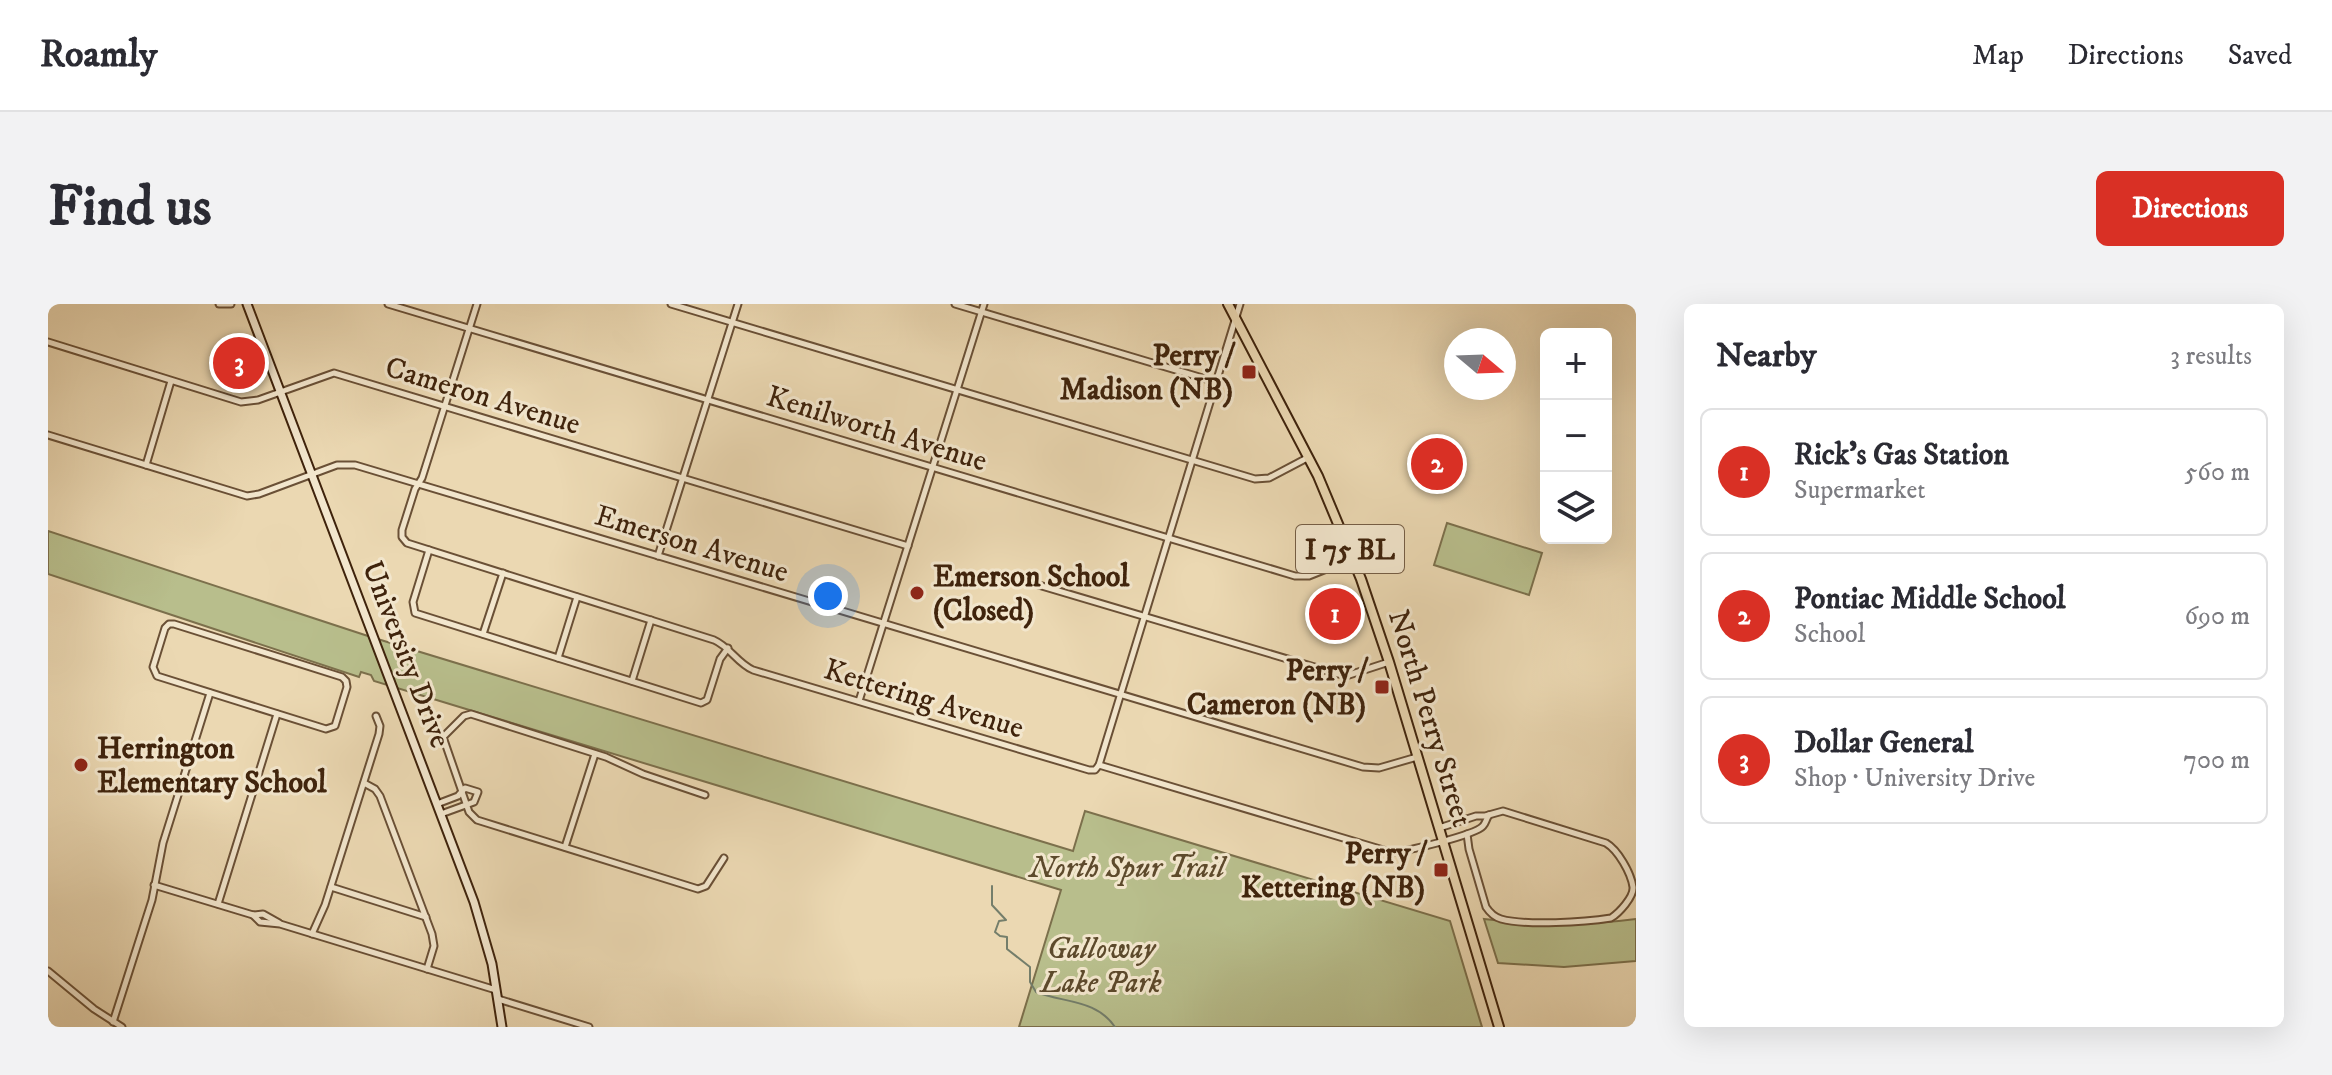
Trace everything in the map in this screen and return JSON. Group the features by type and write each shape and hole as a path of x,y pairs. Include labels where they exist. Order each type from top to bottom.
{"main road":[{"name":"University Drive","path":"247,304 479,916 498,995 502,1027"},
{"name":"North Perry Street","path":"1228,304 1309,457 1354,558 1389,662 1499,1027"}],"street":[{"path":"219,304 231,304"},
{"name":"Kenilworth Avenue","path":"388,304 1297,577 1309,576 1354,558"},
{"path":"418,484 477,304"},
{"path":"671,304 1263,480 1309,457"},
{"path":"658,556 738,304"},
{"path":"955,304 1216,382"},
{"path":"859,701 984,304"},
{"path":"1099,765 1240,304"},
{"name":"Cameron Avenue","path":"48,342 241,402 253,402 332,373 908,546"},
{"path":"146,465 171,381"},
{"name":"Emerson Avenue","path":"48,435 247,496 337,465 350,464 1368,768 1379,768 1417,756"},
{"name":"Kettering Avenue","path":"418,484 402,530 407,543 716,640 749,668 1089,770 1095,770 1099,765 1390,852 1406,852 1467,834"},
{"path":"429,550 413,602 415,613 703,702 720,659 728,648"},
{"path":"483,634 503,573"},
{"path":"1005,575 1342,675 1389,662"},
{"path":"558,658 577,597"},
{"path":"632,681 651,620"},
{"path":"169,624 342,677 347,687 331,729 210,693 154,673 153,665 169,624"},
{"path":"113,1022 154,885 159,856 210,693"},
{"path":"218,904 277,714"},
{"path":"705,795 595,754 473,715 466,715 443,737 470,814 476,819 698,889 706,886 724,858"},
{"path":"312,934 331,887 380,732 376,716"},
{"path":"565,847 595,754"},
{"path":"364,783 380,796 426,917 434,941 427,969"},
{"path":"437,804 458,796 468,788 478,792 476,801 441,814"},
{"path":"1439,828 1476,816 1505,811 1609,844 1619,854 1633,886 1632,893 1611,918 1548,922 1499,919 1486,907 1467,834 1483,826 1489,815"},
{"path":"154,885 253,915 267,915 280,924 427,969 589,1027"},
{"path":"331,887 426,917"},
{"path":"48,971 94,1009 122,1027"}],"green space":[{"path":"1447,523 1542,553 1529,595 1434,565"},
{"name":"North Spur Trail","path":"48,531 371,637 1073,851 1085,811 1450,921 1482,1027 1019,1027 1061,890 374,681 371,675 361,672 359,677 48,574"},
{"path":"1484,919 1560,924 1636,919 1636,961 1564,967 1498,963"}],"waterway":[{"path":"992,886 992,905 1006,920 999,921 995,932 1007,937 1007,949 1030,967 1030,982 1036,992 1099,1011 1115,1027"}],"place":[{"name":"Dollar General","path":"239,363"},
{"name":"Perry / Madison (NB)","path":"1249,372"},
{"name":"Pontiac Middle School","path":"1437,464"},
{"name":"Emerson School (Closed)","path":"917,593"},
{"name":"Rick's Gas Station","path":"1335,614"},
{"name":"Perry / Cameron (NB)","path":"1382,687"},
{"name":"Herrington Elementary School","path":"81,765"},
{"name":"Perry / Kettering (NB)","path":"1441,870"}],"park label":[{"name":"Galloway Lake Park","path":"1101,965"}]}
